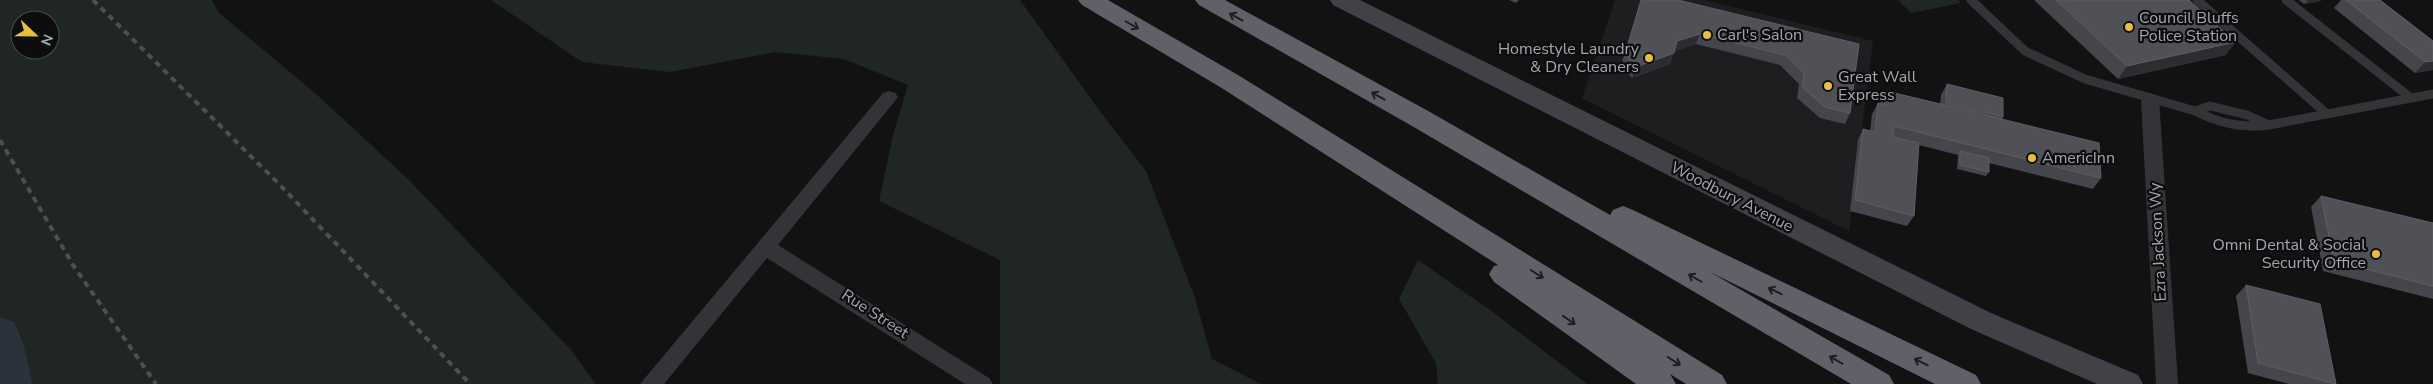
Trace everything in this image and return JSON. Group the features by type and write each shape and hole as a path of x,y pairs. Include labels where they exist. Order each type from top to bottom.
{"highway":[{"path":"1090,0 1229,81 1711,384"},
{"path":"1207,0 1421,119 1878,384"},
{"path":"1229,81 1660,384"},
{"path":"1421,119 1965,384"}],"main road":[{"name":"Woodbury Avenue","path":"1341,0 1963,313 2048,352 2128,384"}],"street":[{"path":"651,384 889,97"},
{"name":"Ezra Jackson Wy","path":"2150,99 2167,384"},
{"name":"Rue Street","path":"766,246 982,384"}],"lane":[{"path":"1971,0 2025,51 2085,79 2195,111 2216,120 2251,128 2433,94"},
{"path":"2197,0 2327,114"},
{"path":"2286,0 2411,98"},
{"path":"2195,111 2210,106 2247,115 2269,125"}],"shaded area":[{"path":"0,0 212,0 218,12 315,93 409,180 571,350 596,384 0,384"},
{"path":"491,0 1020,0 1096,106 1146,171 1195,298 1212,359 1261,384 1000,384 1000,260 879,201 893,135 908,85 844,59 776,52 670,72 582,62"},
{"path":"1615,0 1704,0 1873,41 1849,231 1582,98"},
{"path":"1898,0 1958,0 1961,3 1911,13"},
{"path":"1418,260 1490,310 1587,384 1438,384 1436,363 1399,299"}],"building":[{"path":"1641,0 1678,0 1859,44 1850,113 1825,107 1802,87 1804,73 1785,55 1700,34 1677,41 1674,53 1636,67 1625,54"},
{"name":"Council Bluffs Police Station","path":"2056,0 2189,0 2236,42 2127,66"},
{"path":"2346,0 2380,0 2433,41 2433,61 2425,62"},
{"name":"AmericInn","path":"1947,84 2003,98 2003,117 1985,112 1985,115 2099,143 2101,178 1894,126 1893,137 1919,143 1914,216 1855,200 1863,129 1875,132 1878,103 1885,105 1886,91 1974,112 1974,110 1946,103"},
{"path":"1960,151 1989,158 1989,172 1960,165"},
{"name":"Omni Dental & Social Security Office","path":"2321,196 2433,223 2433,286 2334,261"},
{"path":"2246,285 2320,304 2336,384 2258,363"}],"waterway":[{"path":"0,333 5,344 12,384"}],"railway":[{"path":"93,0 279,184 470,384"},
{"path":"0,140 73,265 156,384"}],"place":[{"name":"Council Bluffs Police Station","path":"2129,27"},
{"name":"Carl's Salon","path":"1707,35"},
{"name":"Homestyle Laundry & Dry Cleaners","path":"1649,58"},
{"name":"Great Wall Express","path":"1828,86"},
{"name":"AmericInn","path":"2032,158"},
{"name":"Omni Dental & Social Security Office","path":"2376,254"}]}
